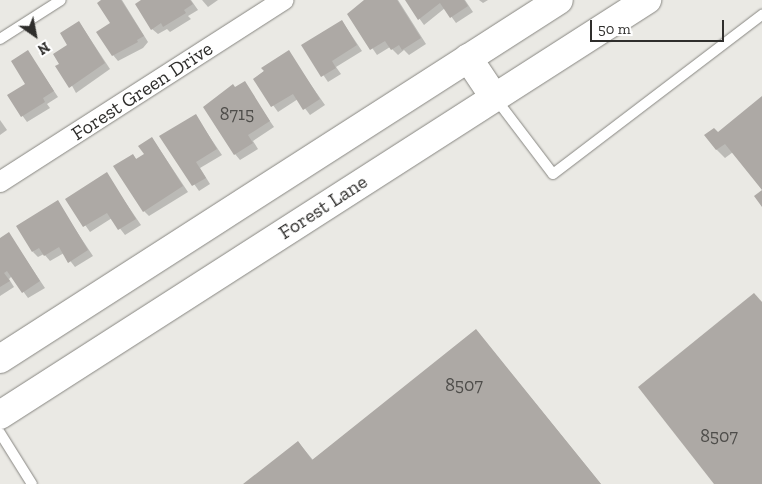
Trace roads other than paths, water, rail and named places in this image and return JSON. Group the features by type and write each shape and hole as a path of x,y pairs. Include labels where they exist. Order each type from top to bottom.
{"main road":[{"path":"0,359 559,0"},
{"name":"Forest Lane","path":"0,415 647,0"},
{"path":"468,58 494,98"}],"street":[{"name":"Forest Green Drive","path":"0,182 284,0"}],"lane":[{"path":"0,39 61,0"},
{"path":"494,98 553,174 762,15"},
{"path":"0,433 32,484"}]}
